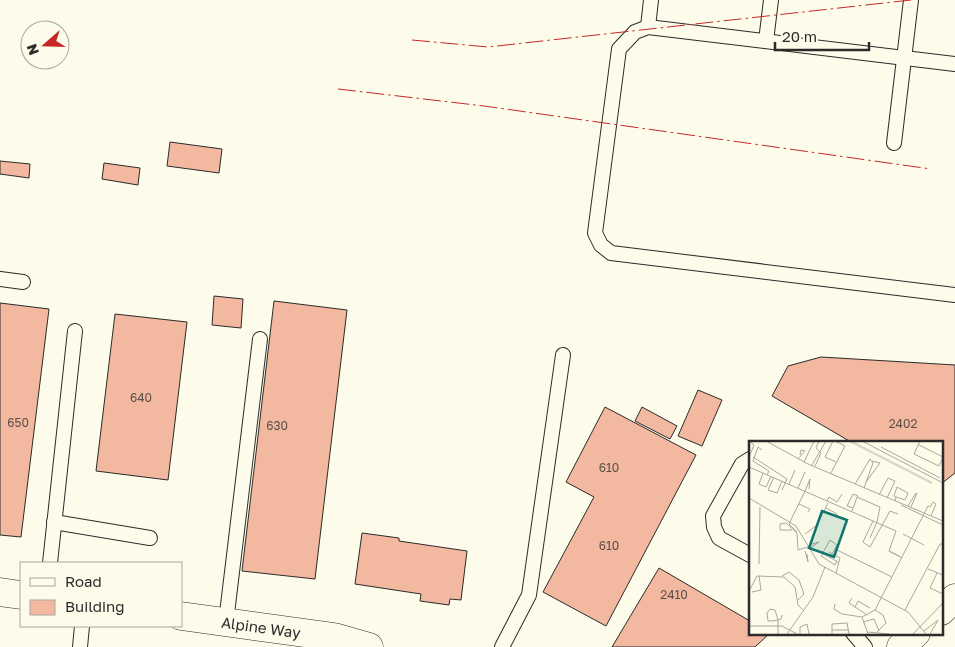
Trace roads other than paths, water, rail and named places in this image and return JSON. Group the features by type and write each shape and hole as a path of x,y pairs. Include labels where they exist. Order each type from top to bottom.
{"street":[{"path":"0,592 20,594"},
{"name":"Alpine Way","path":"182,616 334,637 369,647"},
{"path":"901,647 915,634"}],"lane":[{"path":"648,27 652,0"},
{"path":"766,41 771,0"},
{"path":"894,143 911,0"},
{"path":"955,64 648,27 635,32 619,49 595,233 601,245 611,253 955,295"},
{"path":"0,279 23,282"},
{"path":"50,562 75,330"},
{"path":"226,622 260,339"},
{"path":"502,647 529,595 562,355"},
{"path":"749,460 742,464 713,516 714,527 719,538 749,554"},
{"path":"54,522 150,538"},
{"path":"80,647 82,627"},
{"path":"853,634 865,647"}]}
